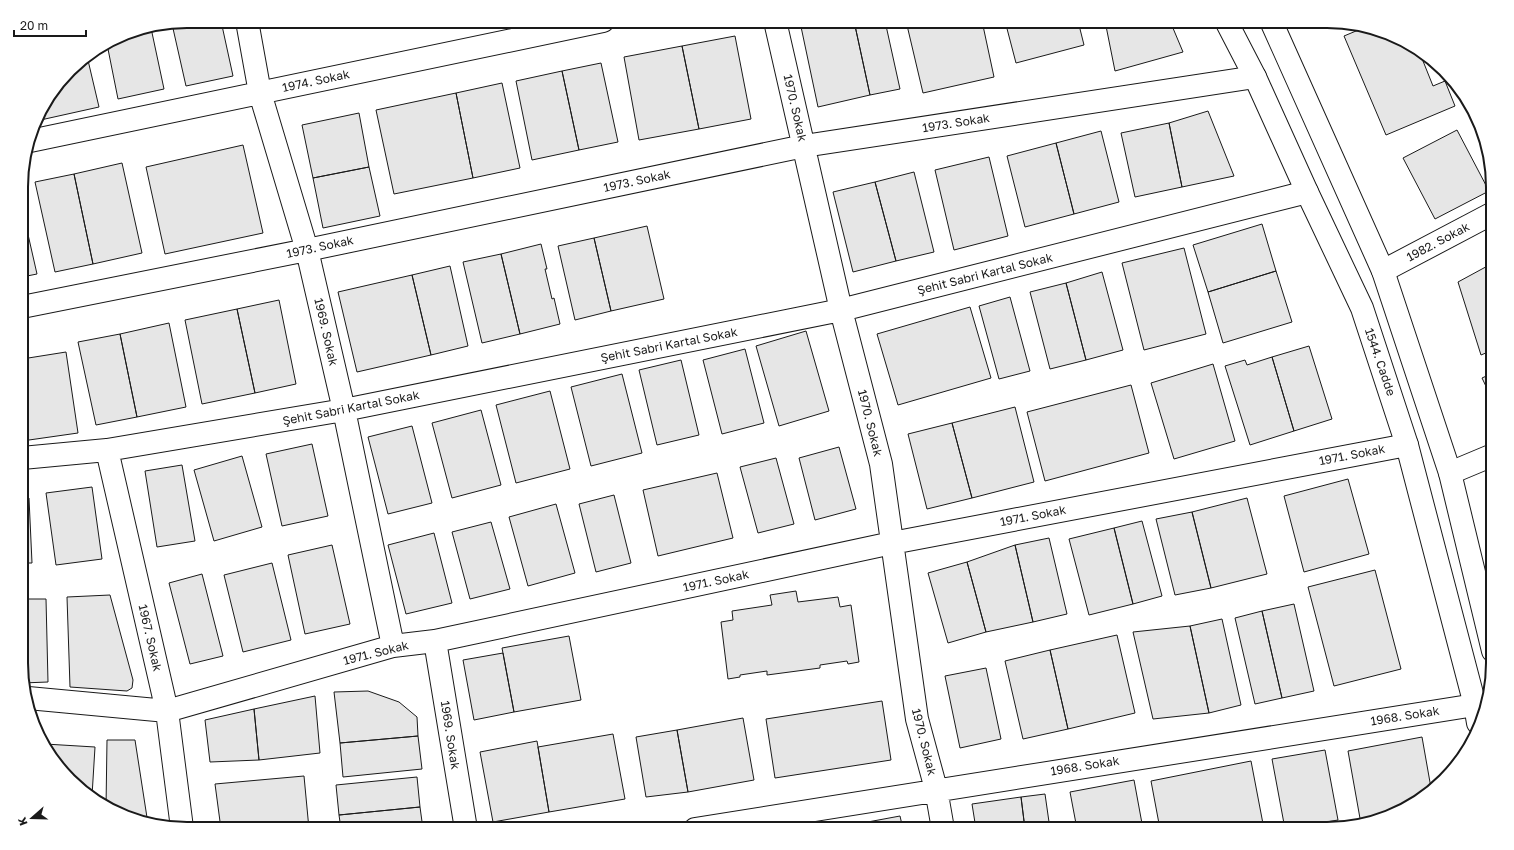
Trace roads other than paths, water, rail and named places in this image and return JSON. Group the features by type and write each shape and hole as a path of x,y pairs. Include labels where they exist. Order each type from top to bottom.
{"street":[{"name":"1969. Sokak","path":"248,28 260,93 307,250 344,410 393,646"},
{"name":"1974. Sokak","path":"35,140 570,28"},
{"name":"1970. Sokak","path":"777,28 841,310 881,464 917,719 936,790 942,822"},
{"name":"1544. Cadde","path":"1230,28 1255,77 1362,308 1407,445 1476,714"},
{"path":"1275,28 1383,271 1450,473 1486,622"},
{"name":"1973. Sokak","path":"28,306 307,250 804,146 1255,77"},
{"name":"Şehit Sabri Kartal Sokak","path":"28,457 107,450 344,410 841,310 1307,192"},
{"name":"1982. Sokak","path":"1383,271 1486,217"},
{"name":"1971. Sokak","path":"32,698 167,711 393,646 435,641 892,543 1407,445"},
{"name":"1967. Sokak","path":"107,450 167,711 181,822"},
{"path":"1450,473 1486,458"},
{"name":"1969. Sokak","path":"435,641 465,822"},
{"name":"1968. Sokak","path":"738,822 936,790 1476,714"}]}
